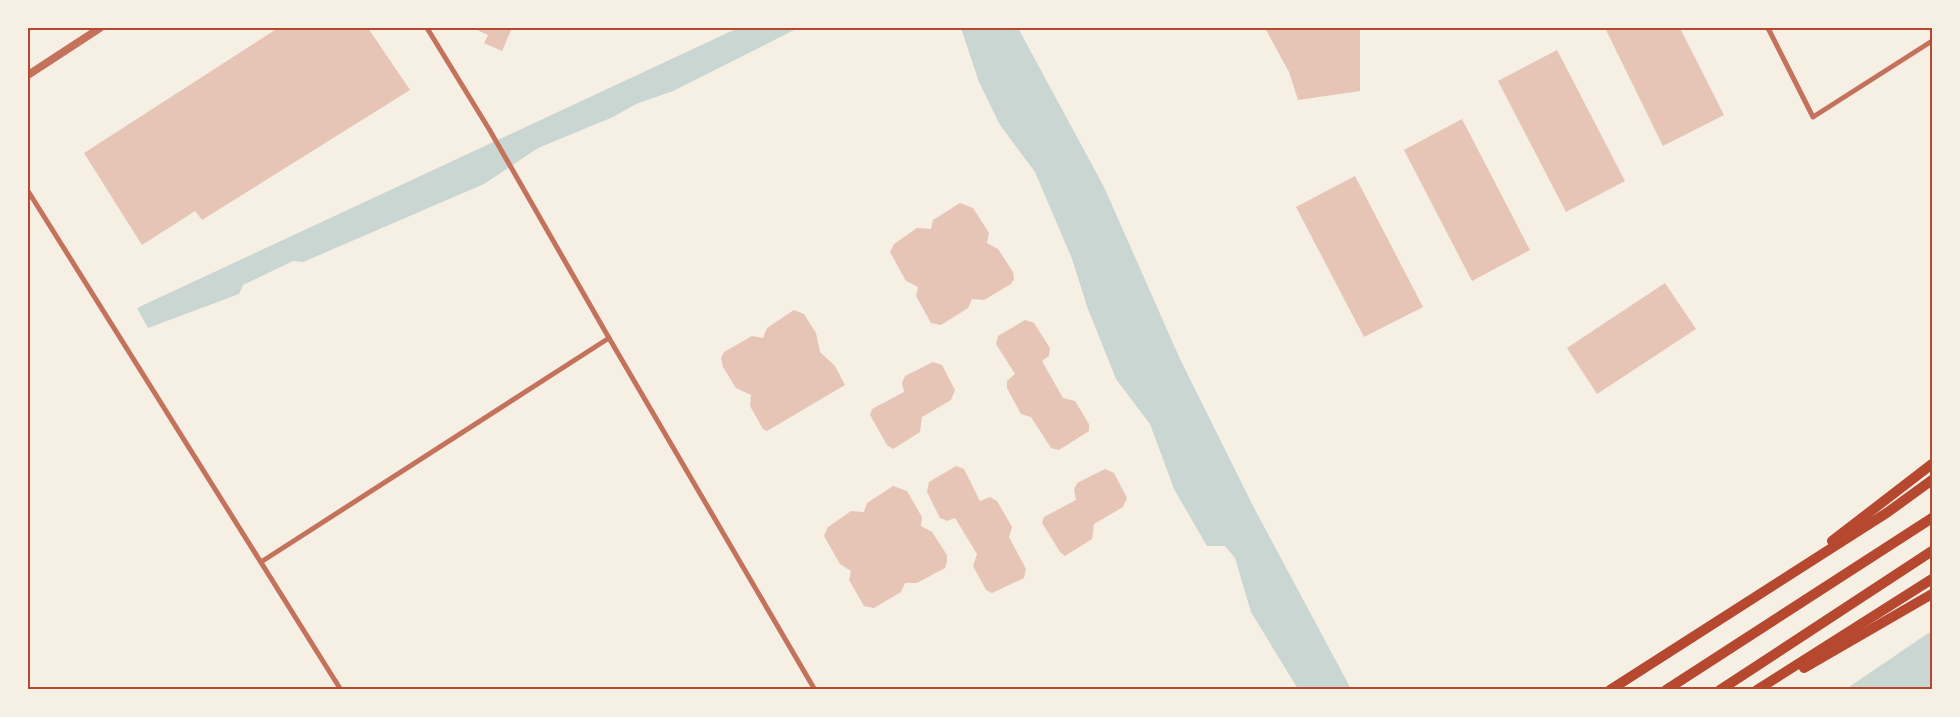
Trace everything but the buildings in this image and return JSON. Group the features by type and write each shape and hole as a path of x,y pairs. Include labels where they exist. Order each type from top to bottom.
{"highway":[{"path":"1622,690 1785,575 1932,464"},
{"path":"1610,690 1888,512 1932,480"},
{"path":"1666,690 1932,518"},
{"path":"1720,690 1932,551"},
{"path":"1758,690 1932,579"},
{"path":"1768,690 1932,594"}],"street":[{"path":"28,75 100,28"},
{"path":"427,28 489,129 815,690"},
{"path":"1768,28 1813,117 1932,41"},
{"path":"28,191 341,690"},
{"path":"261,562 609,338"}],"shaded area":[{"path":"738,28 798,28 673,91 636,104 613,117 538,148 484,184 303,262 293,261 243,285 239,294 148,328 137,308"},
{"path":"961,28 1018,28 1104,187 1180,359 1254,508 1351,689 1298,689 1251,612 1235,558 1225,546 1207,546 1174,489 1150,424 1116,379 1088,309 1072,259 1035,172 1000,125 979,82"},
{"path":"1932,632 1932,689 1846,689 1927,634"}]}
